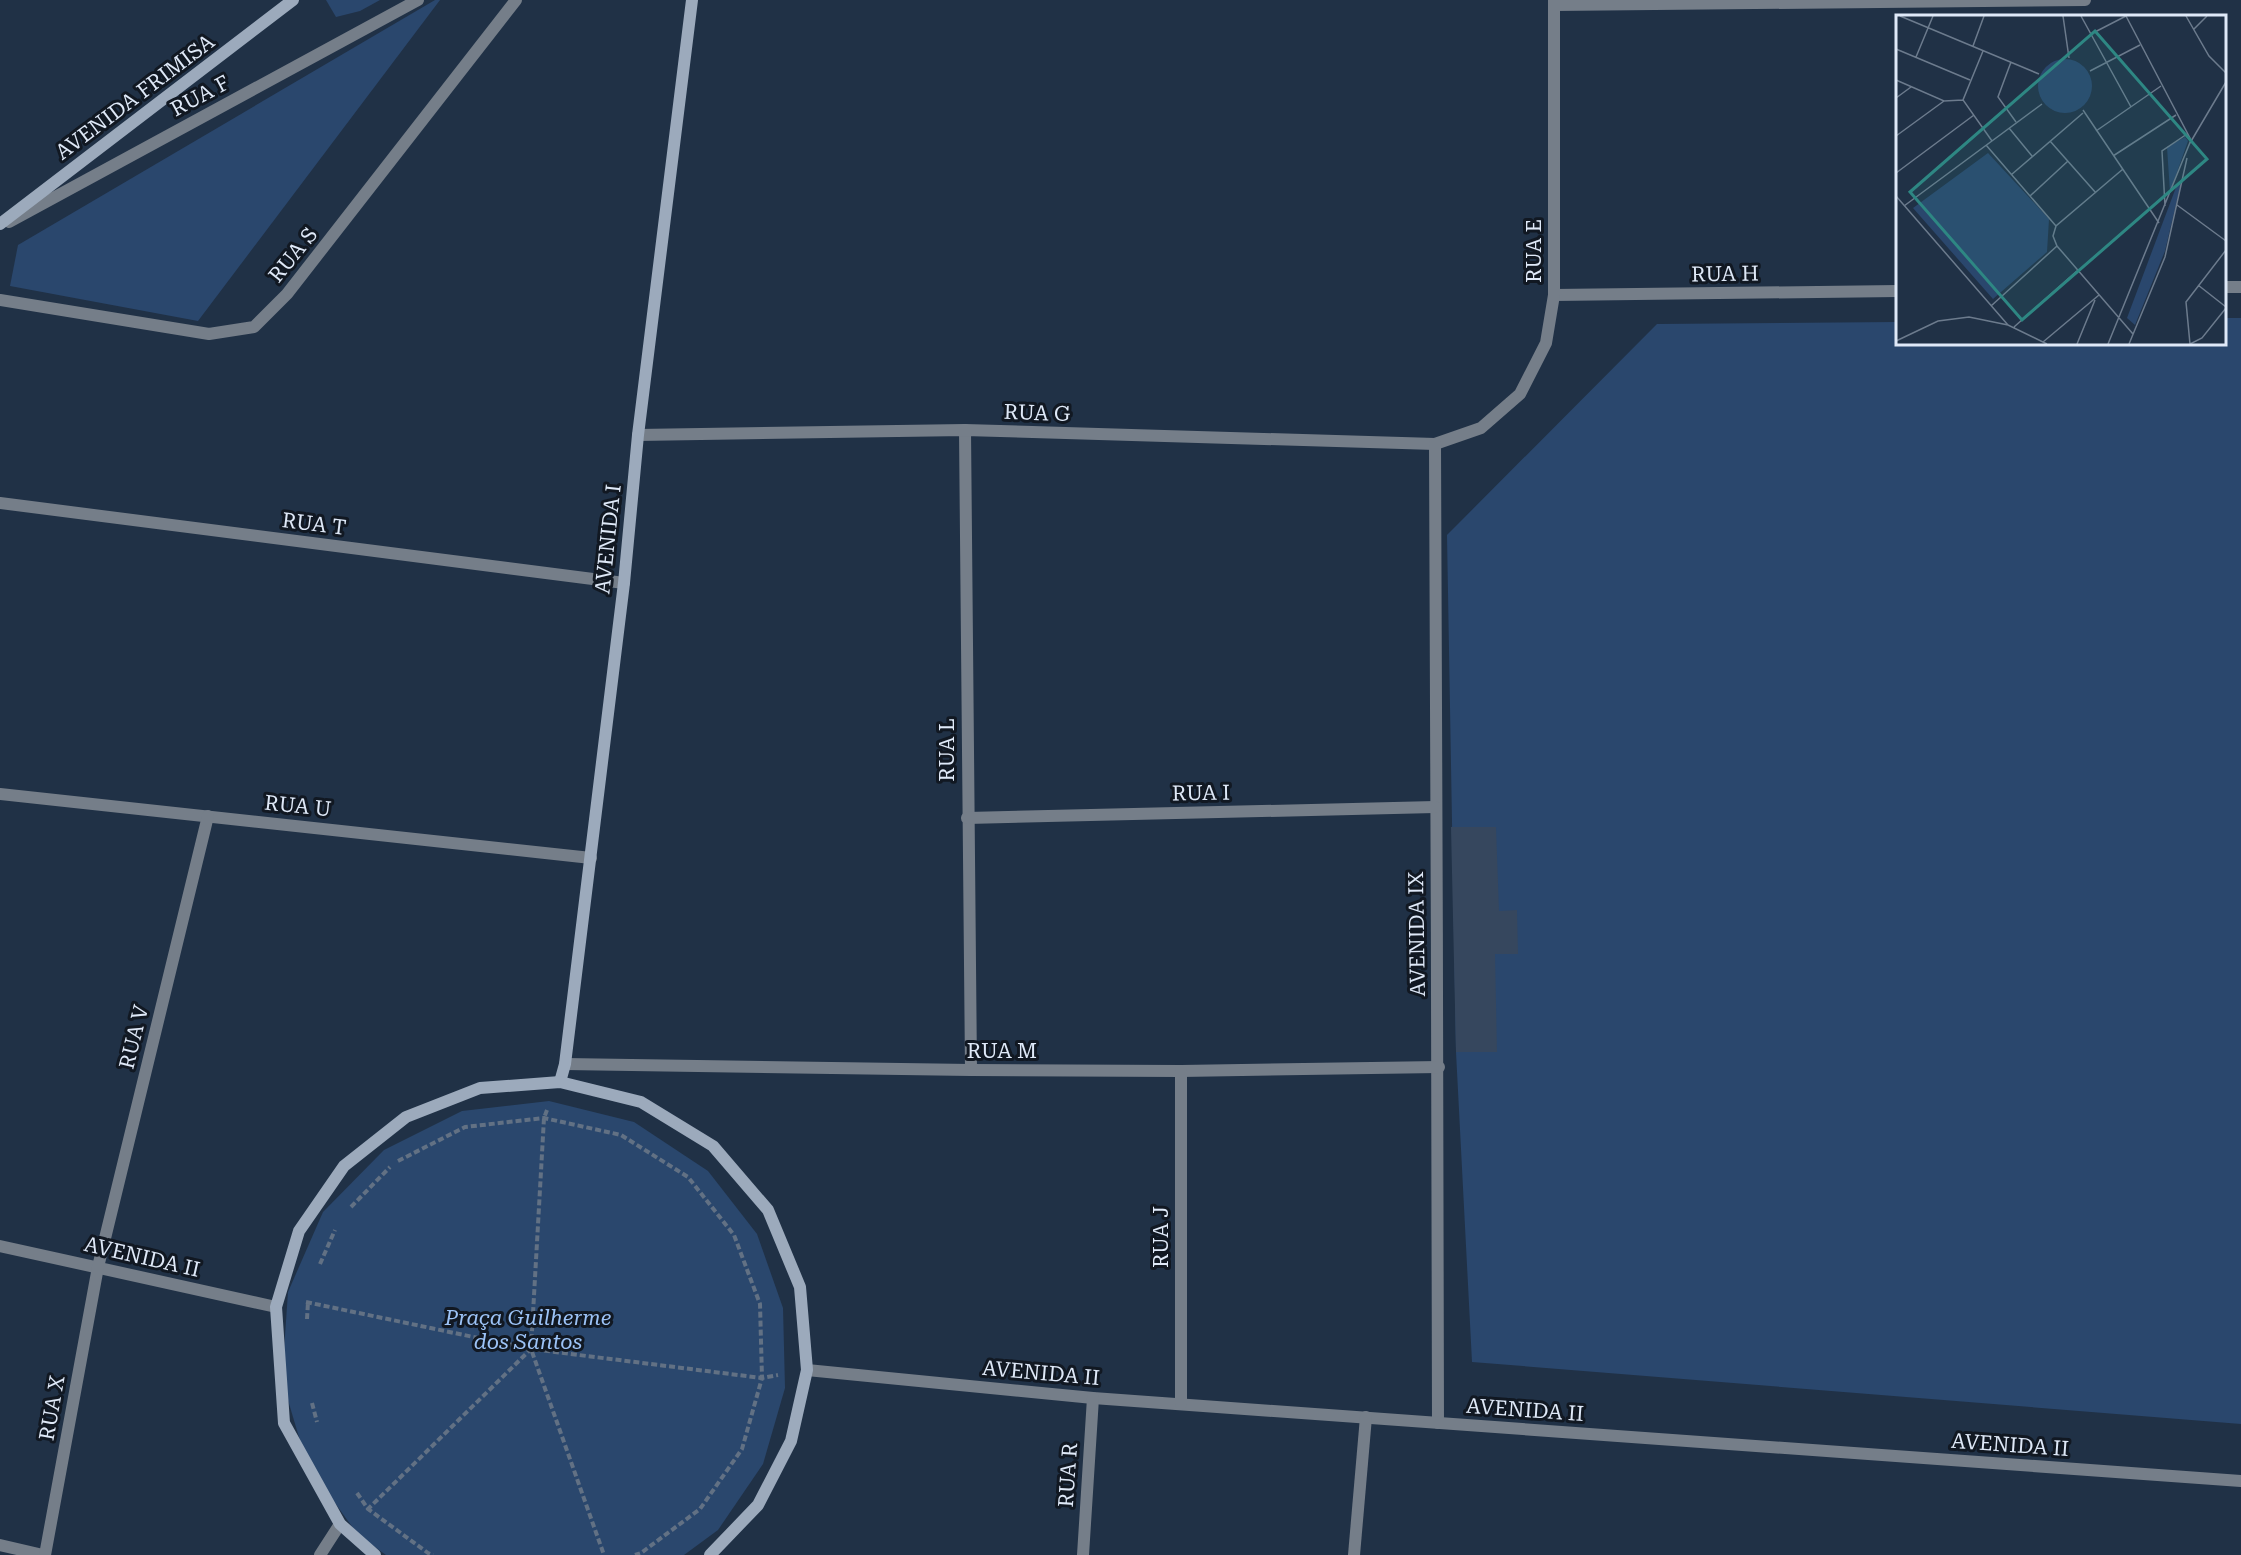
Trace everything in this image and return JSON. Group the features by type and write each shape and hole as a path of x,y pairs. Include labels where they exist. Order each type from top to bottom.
{"street":[{"name":"AVENIDA FRIMISA","path":"0,226 293,0"},
{"name":"RUA F","path":"0,226 418,0"},
{"name":"RUA S","path":"0,300 208,334 254,327 287,294 516,0"},
{"name":"AVENIDA I","path":"560,1082 565,1064 591,858 624,583 638,435 692,0"},
{"path":"1554,3 2085,0"},
{"name":"RUA E","path":"1435,444 1481,428 1520,394 1546,343 1554,295 1554,3"},
{"name":"RUA H","path":"1554,295 1896,291"},
{"name":"RUA G","path":"638,435 965,430 1435,444"},
{"name":"RUA L","path":"965,430 971,1070"},
{"name":"AVENIDA IX","path":"1435,444 1438,1423"},
{"name":"RUA T","path":"0,503 624,583"},
{"name":"RUA U","path":"0,794 591,858"},
{"name":"RUA I","path":"967,818 1435,807"},
{"name":"RUA V","path":"98,1268 208,816"},
{"name":"RUA M","path":"565,1064 1181,1071 1438,1067"},
{"name":"RUA J","path":"1181,1071 1181,1404"},
{"path":"375,1555 340,1524 284,1423 276,1307 299,1231 344,1166 406,1117 480,1088 560,1082 641,1102 713,1146 768,1210 800,1287 807,1370 791,1441 758,1505 710,1555"},
{"name":"AVENIDA II","path":"0,1246 276,1307"},
{"name":"RUA X","path":"44,1555 98,1268"},
{"name":"AVENIDA II","path":"807,1370 1093,1398 2241,1481"},
{"name":"RUA R","path":"1083,1555 1093,1398"},
{"path":"1354,1555 1365,1416"},
{"path":"321,1555 340,1524"},
{"path":"0,1545 44,1555"}],"path":[{"path":"560,1082 544,1118 531,1349 604,1555"},
{"path":"348,1210 396,1162 465,1127 544,1118 621,1135 688,1177 734,1235 760,1304 762,1378 742,1449 700,1509 641,1553 635,1555"},
{"path":"318,1269 336,1229"},
{"path":"306,1324 308,1296"},
{"path":"276,1307 308,1302 531,1349 762,1378 807,1370"},
{"path":"340,1524 368,1509 531,1349"},
{"path":"312,1401 317,1423"},
{"path":"355,1491 368,1509 433,1555"}],"green space":[{"path":"326,0 380,0 360,11 336,17"},
{"path":"435,0 440,0 198,321 10,286 18,245"},
{"path":"2226,318 2241,318 2241,1424 1472,1362 1456,1052 1447,535 1657,324 1896,322 1896,345 2226,345"},
{"name":"Praça Guilherme dos Santos","path":"549,1101 634,1122 708,1171 757,1234 783,1308 785,1388 763,1464 718,1530 684,1555 386,1555 358,1535 307,1464 282,1380 288,1292 323,1212 384,1150 462,1111"}],"building":[{"path":"1451,827 1496,827 1499,911 1517,910 1518,954 1495,954 1497,1052 1456,1052"}]}
